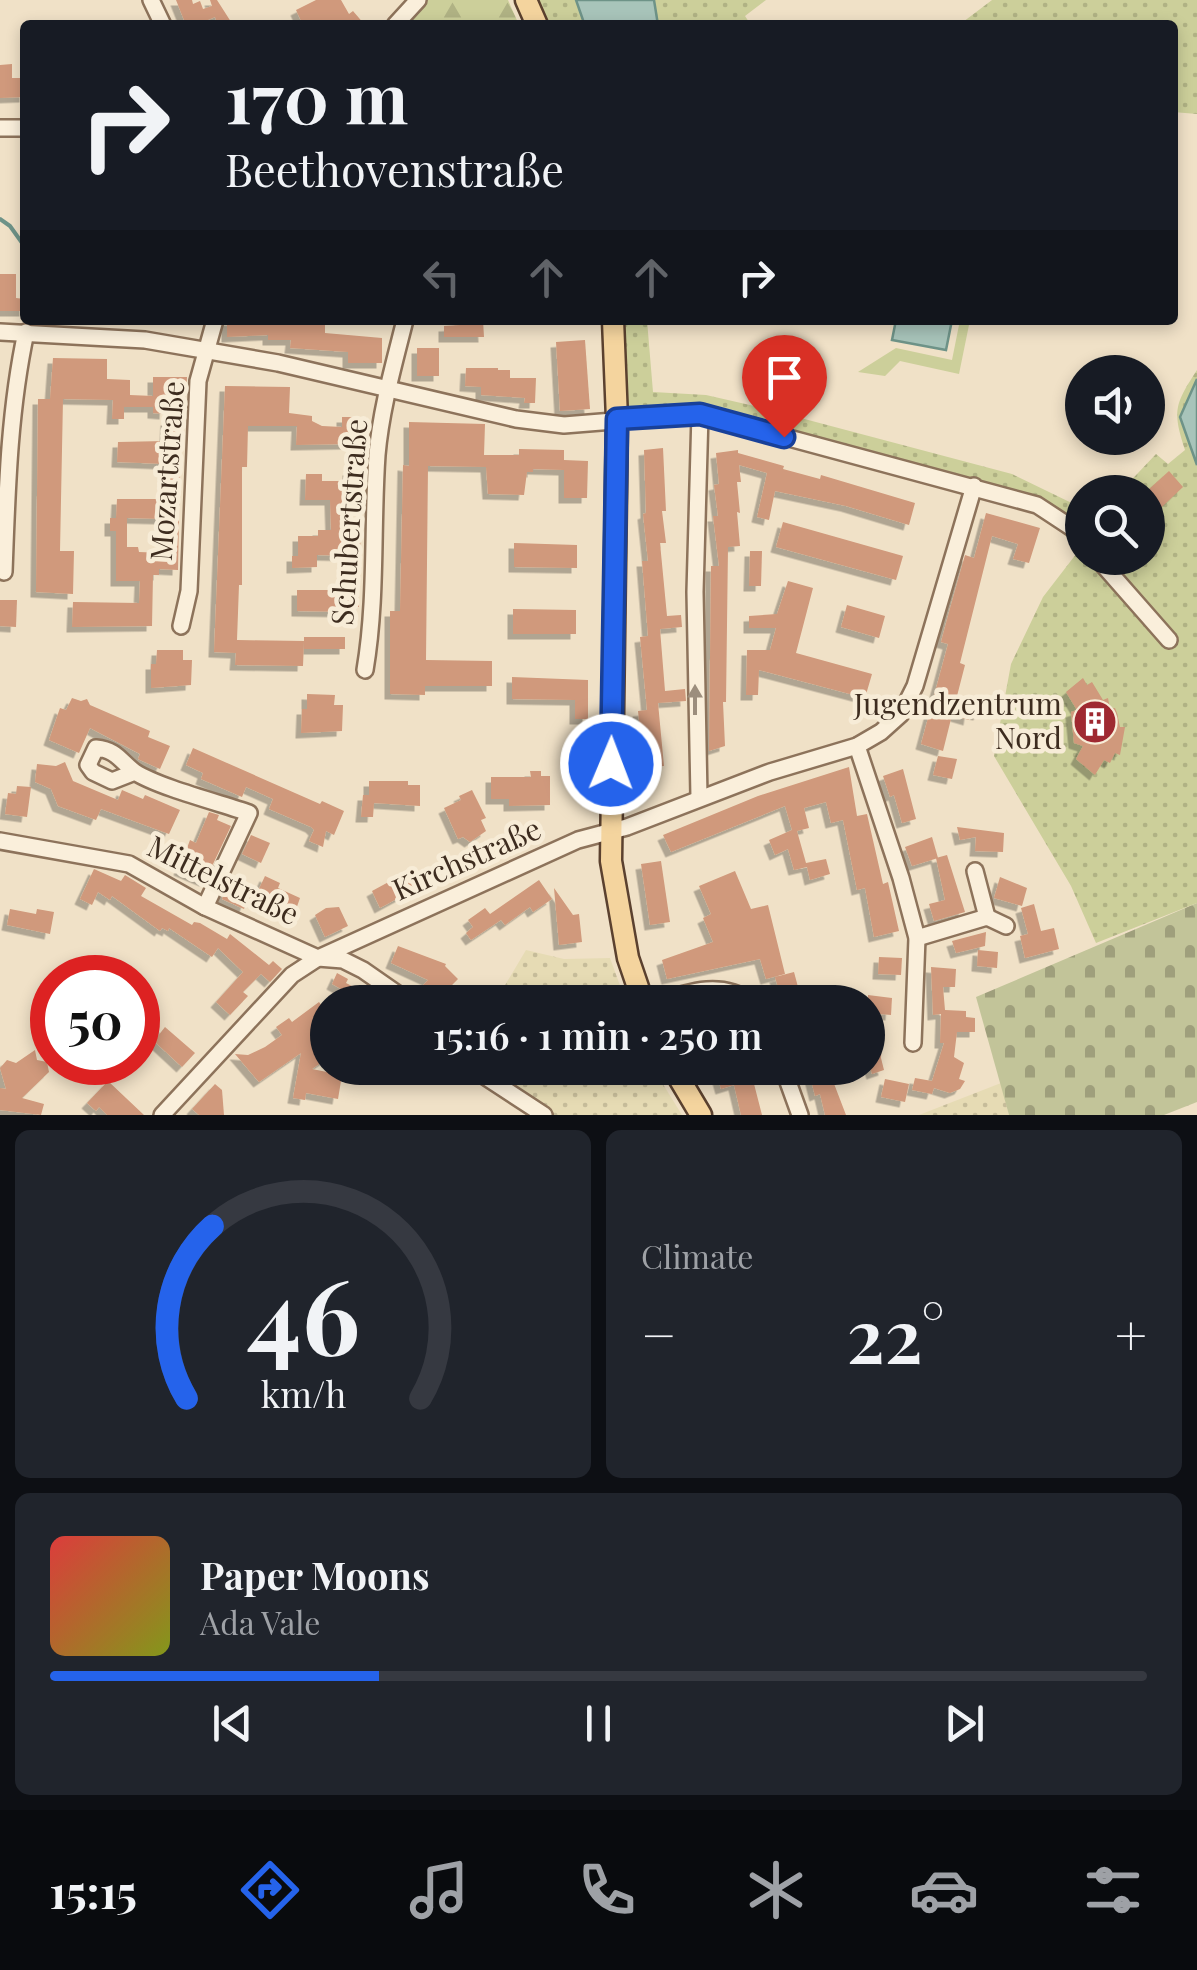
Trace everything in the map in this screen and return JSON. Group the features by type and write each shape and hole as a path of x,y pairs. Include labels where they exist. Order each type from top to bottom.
{"main road":[{"path":"613,325 617,419 610,829 617,906 637,985"},
{"path":"683,1085 702,1115"}],"street":[{"path":"400,20 418,0"},
{"name":"Mozartstraße","path":"181,626 189,590 197,394 214,325"},
{"name":"Schubertstraße","path":"365,670 372,631 377,451 404,325"},
{"path":"0,332 144,340 278,364 564,426 700,414 974,486 1037,505 1065,523"},
{"path":"4,572 8,463 17,375 26,332"},
{"path":"698,797 695,592 700,414"},
{"name":"Kirchstraße","path":"162,1115 292,975 318,958 578,840 856,746 881,732 901,714 915,686 974,486"},
{"path":"1112,575 1169,640"},
{"path":"856,746 917,938 914,1043"},
{"path":"135,772 249,813 205,907"},
{"name":"Mittelstraße","path":"0,841 129,864 205,907 318,958 343,960 385,985"},
{"path":"975,872 987,916"},
{"path":"917,938 987,916 1006,926"},
{"path":"498,1085 544,1115"},
{"path":"789,1085 800,1115"}],"shaded area":[{"path":"526,950 564,959 610,958 620,985 505,985"},
{"path":"1001,1083 1009,1115 919,1115"},
{"path":"507,1085 663,1085 682,1115 553,1115"}],"green space":[{"path":"425,0 508,0 517,20 409,20"},
{"path":"537,0 766,0 745,16 748,20 544,20"},
{"path":"992,0 1197,0 1197,114 1178,112 1178,20 966,20"},
{"path":"613,325 647,325 653,392 706,395 763,408 1012,474 1065,500 1065,536 1041,514 722,421 617,419"},
{"path":"959,325 969,325 959,374 900,361 885,376 858,372 896,348 952,360"},
{"path":"1197,370 1197,903 1096,943 1071,886 994,756 1011,664 1043,597 1065,568 1065,575 1165,575 1165,475 1136,475 1155,455 1168,464 1185,450 1178,408"},
{"path":"1197,903 1197,1102 1164,1115 1009,1115 976,997"}],"water":[{"path":"576,0 654,0 657,20 583,20"},
{"path":"895,325 951,325 946,350 892,340"},
{"path":"1197,379 1197,465 1180,417"}],"building":[{"path":"176,0 192,0 193,4 200,1 203,9 212,6 210,0 217,0 230,20 215,17 184,20"},
{"path":"316,0 341,0 349,14 353,11 361,20 301,20 296,10"},
{"path":"12,64 12,78 20,78 20,97 0,98 0,65"},
{"path":"0,274 16,274 20,311 0,311"},
{"path":"227,325 325,325 325,333 382,338 382,363 348,363 348,352 290,348 291,340 268,340 268,335 227,337"},
{"path":"483,325 484,337 444,337 444,326"},
{"path":"585,340 590,409 560,411 556,342"},
{"path":"417,348 439,348 439,376 417,376"},
{"path":"53,358 107,359 107,379 130,380 130,395 153,396 153,377 187,377 186,394 166,394 165,414 153,413 153,407 124,407 124,419 112,419 113,400 63,399 60,551 74,551 73,594 36,592 38,399 50,399"},
{"path":"466,368 498,368 510,370 510,378 536,378 535,403 524,403 525,398 481,395 481,387 465,386"},
{"path":"225,386 290,387 289,413 312,416 312,421 322,426 342,427 342,417 367,417 367,438 347,438 347,444 296,445 297,426 248,426 247,467 242,467 242,585 237,640 304,641 303,666 235,665 236,653 214,652"},
{"path":"166,420 181,420 178,570 159,569 159,575 153,575 152,626 72,627 73,602 139,603 140,581 116,581 116,531 110,531 110,518 116,518 117,499 166,499 166,464 117,462 118,442 165,441","holes":["127,518 167,519 164,553 139,552 138,547 127,547"]},
{"path":"409,422 485,424 484,455 519,455 519,449 564,450 564,460 588,461 587,498 564,498 564,470 527,472 524,495 488,494 486,467 428,466 426,660 492,661 492,686 425,686 425,695 390,694 390,611 400,611 403,465 409,466"},
{"path":"663,448 666,543 660,543 667,616 681,615 682,627 660,629 665,691 685,689 686,701 658,703 664,766 644,767 638,711 647,710 640,637 648,636 642,561 648,561 643,514 644,450"},
{"path":"738,450 784,466 783,469 820,479 821,475 915,503 909,525 775,491 769,520 757,517 767,473 739,465 740,546 728,547 725,746 709,751 711,566 719,566 713,516 718,516 714,485 719,484 716,453"},
{"path":"348,470 362,470 362,495 344,494 343,520 361,520 360,556 317,555 317,567 292,568 292,556 298,556 298,536 318,536 318,530 331,530 330,500 305,500 306,474 322,474 322,481 348,481"},
{"path":"1169,471 1183,487 1165,504 1165,475"},
{"path":"986,513 1040,528 1029,563 1013,559 1018,544 992,536 960,663 965,665 957,696 982,703 979,715 970,713 969,720 952,715 943,751 921,744 948,644 941,642 965,555 974,558"},
{"path":"783,522 903,556 896,580 776,547"},
{"path":"514,543 577,545 577,568 514,567"},
{"path":"750,551 762,551 761,586 749,586"},
{"path":"788,581 813,588 796,653 872,674 865,698 759,670 758,695 746,695 747,650 770,650 776,628 749,628 749,616 777,614"},
{"path":"342,583 359,583 359,607 354,607 354,612 297,611 297,590 342,588"},
{"path":"0,600 17,600 16,627 0,626"},
{"path":"847,605 885,616 879,638 841,627"},
{"path":"513,609 576,610 576,634 513,634"},
{"path":"304,637 345,637 345,649 304,649"},
{"path":"157,650 183,650 183,660 192,660 191,685 151,688 151,664 156,664"},
{"path":"512,677 588,680 588,719 575,719 575,700 512,699"},
{"name":"Jugendzentrum Nord","path":"1083,678 1087,685 1092,682 1103,700 1108,698 1120,727 1125,727 1120,755 1115,753 1110,763 1104,760 1095,775 1076,759 1083,746 1074,743 1071,712 1077,710 1066,692"},
{"path":"307,694 335,695 334,705 343,705 342,731 301,733"},
{"path":"72,698 87,699 90,705 150,731 148,737 170,746 160,769 90,728 79,753 49,740 60,708 66,710"},
{"path":"193,748 344,811 334,835 326,831 323,847 309,841 314,830 311,827 269,809 273,799 246,787 242,797 201,779 203,773 186,765"},
{"path":"938,756 957,759 952,779 933,775"},
{"path":"65,762 73,781 118,800 122,790 180,810 169,834 101,809 96,820 58,806 51,789 35,782 37,764 56,766"},
{"path":"849,767 857,816 867,814 883,884 888,882 899,931 874,937 865,888 857,890 843,820 831,823 826,802 804,808 809,828 797,831 806,863 826,859 830,874 810,880 807,867 794,870 788,849 775,855 769,840 792,830 785,806 671,852 663,835 758,796"},
{"path":"903,769 916,819 902,823 894,795 890,797 883,776"},
{"path":"530,771 550,776 550,805 509,806 509,799 491,799 491,777 531,777"},
{"path":"369,781 408,781 408,785 420,785 420,806 374,803 373,817 361,817 363,795 369,795"},
{"path":"17,786 31,787 27,817 5,814 8,793 16,794"},
{"path":"472,790 486,818 481,820 486,831 470,842 463,837 458,839 444,808"},
{"path":"209,812 231,826 205,881 179,870 190,840 196,843"},
{"path":"957,827 1004,833 1003,852 975,851 976,837 960,840"},
{"path":"251,835 270,843 261,863 242,854"},
{"path":"932,837 938,858 912,866 905,847"},
{"path":"947,855 965,912 934,921 929,904 945,900 936,858"},
{"path":"661,861 670,922 650,925 641,864"},
{"path":"94,869 121,881 125,875 146,888 141,896 192,925 200,923 227,939 230,934 269,965 273,961 282,969 270,982 261,974 243,992 248,996 230,1015 216,1002 243,972 218,948 212,957 169,928 160,931 112,896 110,900 98,892 92,905 80,899"},
{"path":"735,871 751,909 768,905 785,974 766,979 760,959 667,979 662,960 713,942 703,918 711,914 699,886"},
{"path":"407,872 415,889 380,908 372,891"},
{"path":"265,876 280,883 278,888 300,898 293,918 248,899 244,909 222,899 231,879 258,891"},
{"path":"1000,877 1027,888 1022,906 994,898"},
{"path":"539,880 552,899 533,912 530,907 505,925 501,920 471,940 466,933 473,927 468,920 485,908 490,914"},
{"path":"554,888 573,915 579,914 582,942 559,945"},
{"path":"1034,904 1041,931 1054,928 1059,949 1025,958 1020,936 1028,934 1021,908"},
{"path":"339,907 348,926 325,937 315,915 326,908"},
{"path":"10,909 36,914 37,909 54,912 50,934 7,925"},
{"path":"986,932 985,946 956,953 952,941"},
{"path":"398,946 446,964 458,979 452,985 423,985 428,980 391,963"},
{"path":"978,950 998,952 997,968 977,966"},
{"path":"879,957 902,958 901,975 878,974"},
{"path":"931,967 956,969 955,987 943,987 945,1010 966,1011 966,1017 975,1018 975,1032 957,1032 954,1057 964,1063 959,1079 965,1081 960,1089 950,1093 934,1088 932,1094 912,1090 915,1078 932,1081 944,1043 940,1043 941,1014 933,1015"},
{"path":"794,972 797,985 777,985 775,977"},
{"path":"337,973 348,979 346,983 350,985 334,985"},
{"path":"885,997 892,998 891,1015 885,1014"},
{"path":"310,1009 310,1085 340,1085 338,1099 306,1093 305,1100 293,1098 301,1053 259,1082 235,1054 248,1055 265,1047 282,1035 276,1027 289,1018 292,1022"},
{"path":"165,1027 195,1053 182,1067 160,1047 160,1033"},
{"path":"30,1053 30,1085 36,1085 22,1098 44,1104 41,1115 0,1110 0,1088 6,1089 0,1068 7,1060 16,1063"},
{"path":"885,1079 909,1084 905,1102 881,1097"},
{"path":"215,1084 222,1090 224,1115 199,1115 192,1109"},
{"path":"104,1085 112,1085 144,1115 107,1115 87,1103"},
{"path":"734,1085 754,1085 762,1115 741,1115"},
{"path":"812,1085 835,1085 846,1115 825,1115 820,1094 815,1096"}],"waterway":[{"path":"0,219 20,240"}],"place":[{"name":"Jugendzentrum Nord","path":"1095,722"}],"route":[{"path":"611,764 617,419 700,414 784,437"}]}
